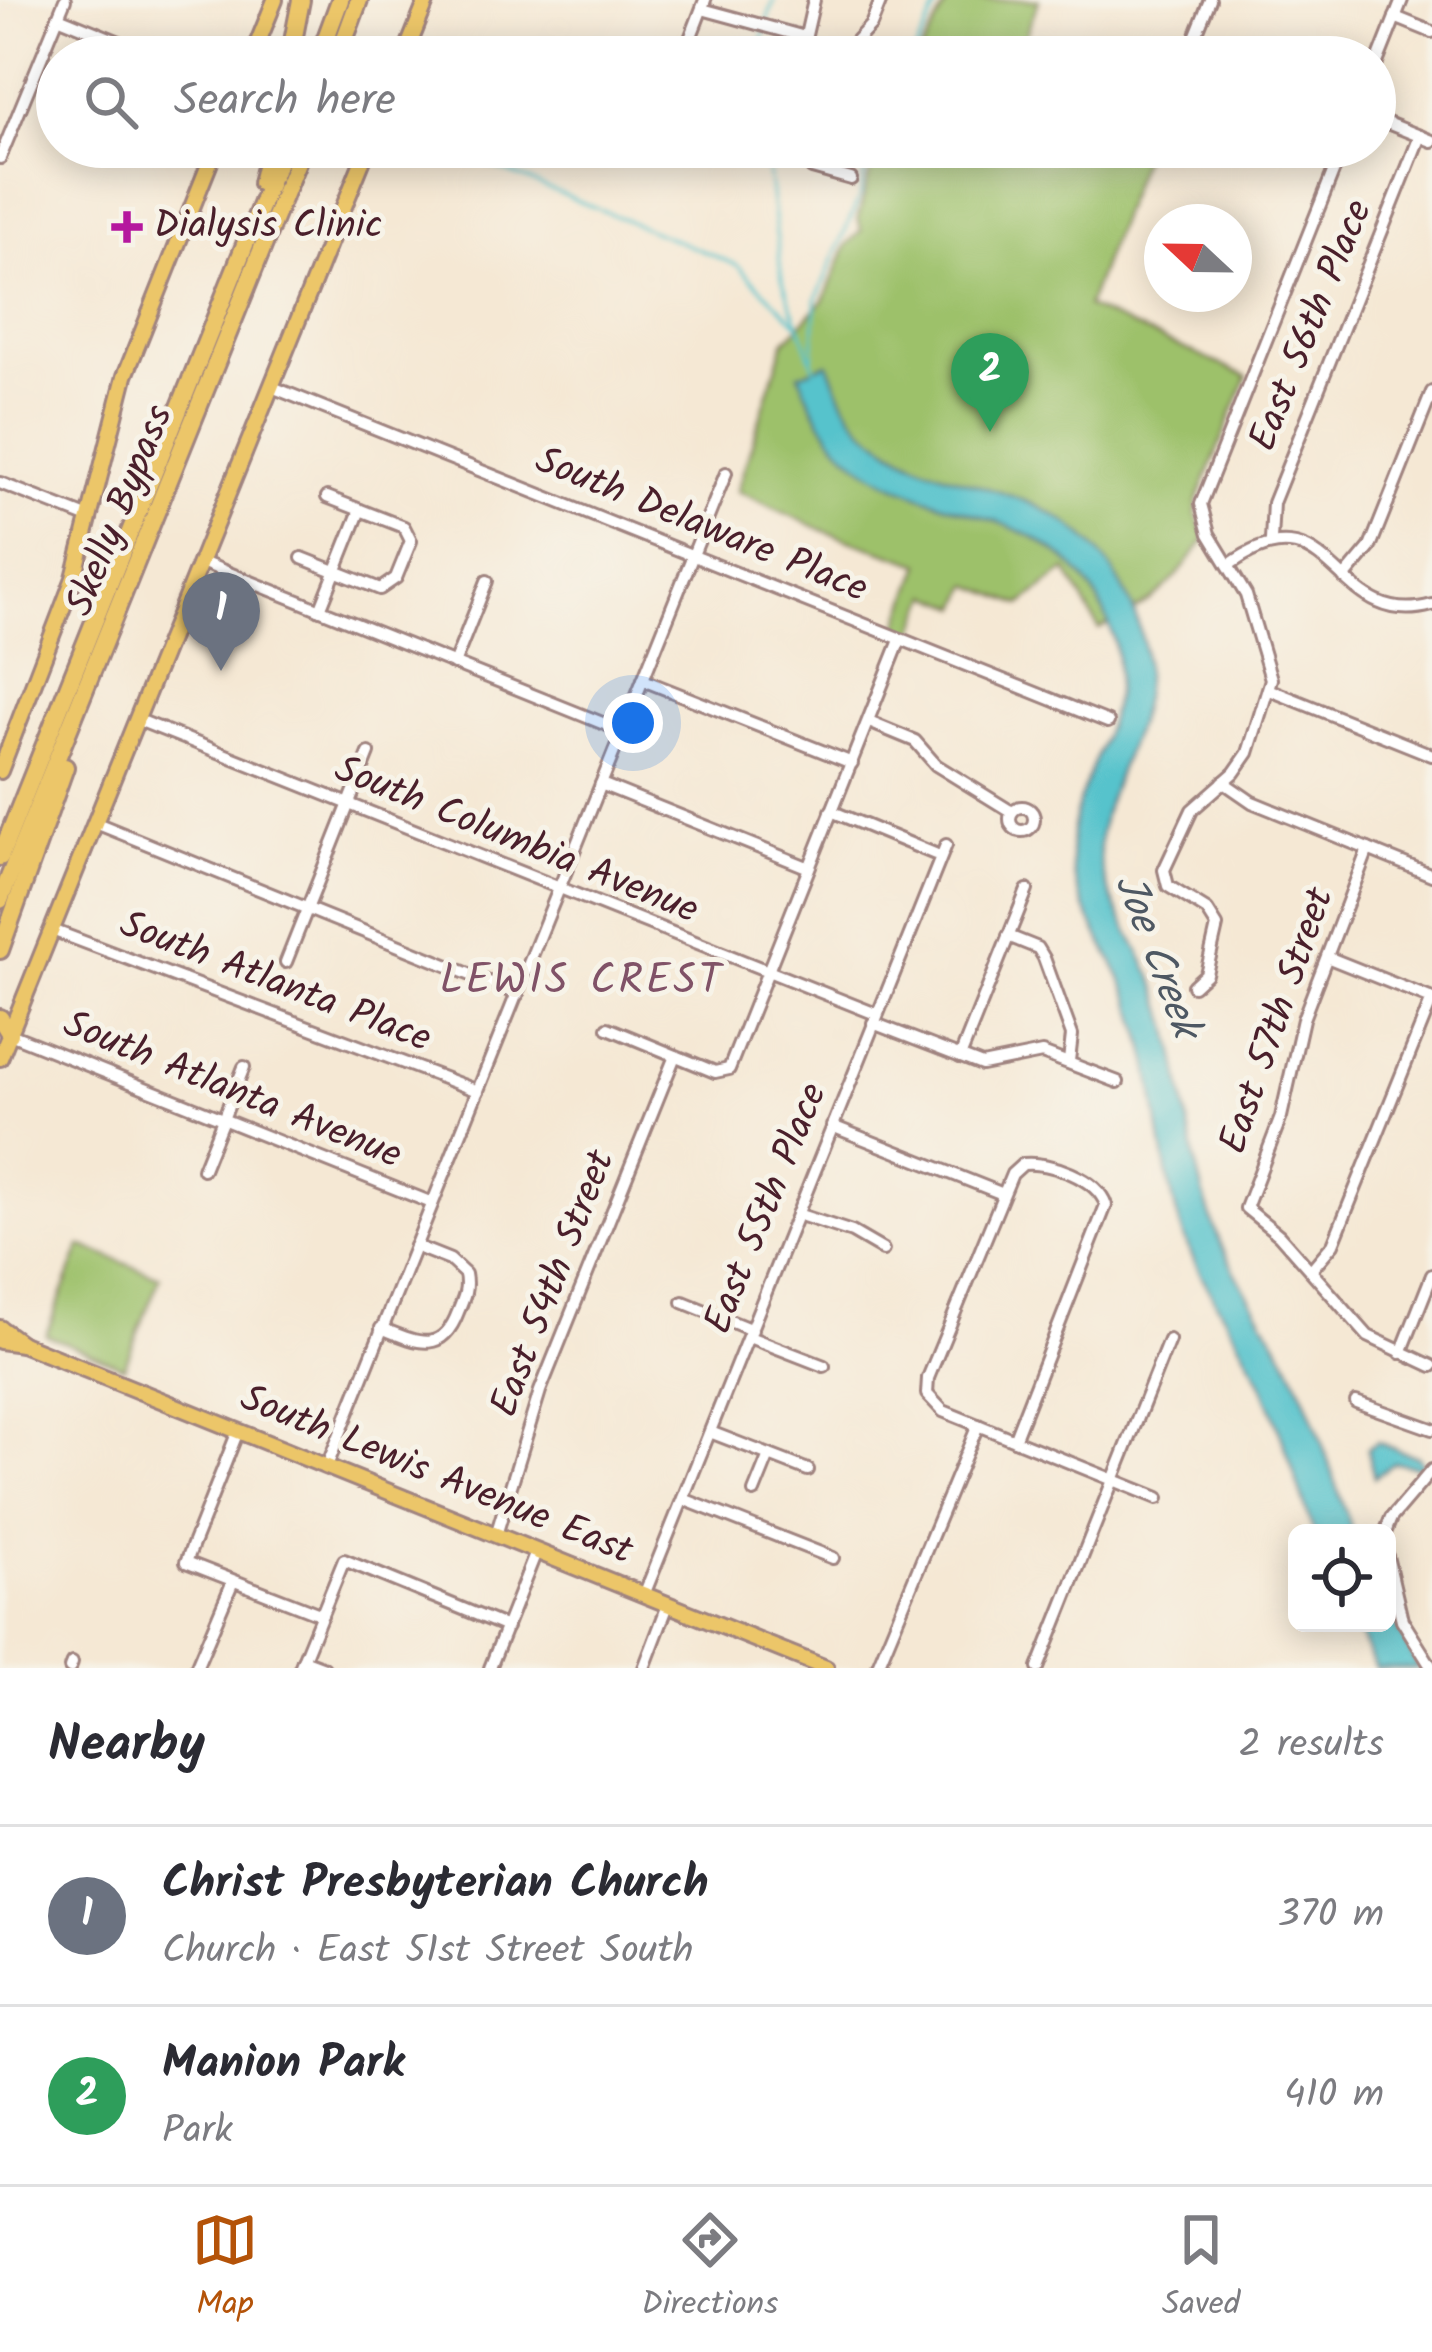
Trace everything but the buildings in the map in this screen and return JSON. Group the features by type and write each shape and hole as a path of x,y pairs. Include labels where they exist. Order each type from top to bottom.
{"highway":[{"path":"294,36 302,0"},
{"path":"327,36 340,0"},
{"path":"345,36 358,0"},
{"path":"241,259 265,168"},
{"name":"Skelly Bypass","path":"0,857 276,168"},
{"name":"Skelly Bypass","path":"0,900 295,168"},
{"path":"0,950 114,618"},
{"path":"0,838 19,811"}],"main road":[{"path":"260,36 275,0"},
{"path":"412,36 427,0"},
{"path":"0,771 62,617 125,376 208,168"},
{"path":"0,1058 5,1026 52,930 360,168"},
{"name":"South Lewis Avenue East","path":"1,1332 826,1668"}],"street":[{"path":"50,36 65,0"},
{"path":"805,36 814,0"},
{"path":"861,36 881,0"},
{"path":"1195,36 1210,0"},
{"path":"1388,36 1402,0"},
{"path":"692,36 704,4 798,36"},
{"path":"58,17 105,36"},
{"path":"1396,17 1432,32"},
{"path":"0,158 36,70"},
{"path":"1396,127 1426,139"},
{"name":"East 56th Place","path":"1271,540 1273,503 1426,139"},
{"path":"812,168 851,179"},
{"path":"1193,986 1206,974 1217,926 1207,910 1168,886 1163,870 1187,817 1248,753 1270,690 1269,658 1246,595 1204,523 1201,505 1335,168"},
{"name":"South Delaware Place","path":"272,387 1108,722"},
{"path":"1344,578 1370,547 1432,392"},
{"path":"327,1466 726,472"},
{"path":"0,483 89,518"},
{"path":"302,558 380,589 392,584 411,541 404,527 327,497"},
{"path":"320,610 360,510"},
{"path":"1228,565 1271,540 1310,551 1382,604 1432,605"},
{"path":"200,561 622,731"},
{"path":"454,664 488,581"},
{"path":"608,1028 725,1072 900,640"},
{"path":"643,680 852,763"},
{"path":"1270,690 1432,755"},
{"name":"South Columbia Avenue","path":"136,719 766,974 959,1058"},
{"path":"868,722 915,741 936,765 1012,812"},
{"path":"0,726 16,733"},
{"path":"286,962 369,753"},
{"path":"1222,782 1252,802 1432,875"},
{"path":"601,784 807,867"},
{"name":"East 55th Place","path":"644,1595 941,849 831,811"},
{"path":"96,823 518,994"},
{"name":"East 57th Street","path":"1311,1270 1273,1228 1247,1212 1281,1117 1298,1036 1368,849"},
{"path":"1027,890 959,1058 991,1065 1042,1053 1118,1082"},
{"name":"South Atlanta Place","path":"52,930 478,1091"},
{"path":"1008,935 1038,948 1044,958 1072,1035 1069,1061"},
{"path":"1327,957 1432,999 1333,1244 1311,1270 1368,1336 1432,1366"},
{"name":"South Atlanta Avenue","path":"5,1026 432,1203"},
{"name":"East 54th Street","path":"496,1535 540,1391 675,1056"},
{"path":"203,1169 244,1067"},
{"path":"832,1126 1003,1195"},
{"path":"1014,1440 1106,1204 1092,1184 1031,1163 1017,1168 1003,1195 928,1378 931,1402 978,1425 1014,1440 1159,1498"},
{"path":"797,1214 852,1232 884,1250"},
{"path":"382,1328 435,1344 452,1329 466,1291 465,1274 450,1260 415,1246"},
{"path":"1401,1353 1432,1275"},
{"path":"683,1302 824,1366"},
{"path":"1039,1668 1169,1340"},
{"path":"1356,1402 1432,1429"},
{"path":"877,1668 978,1425"},
{"path":"238,1431 186,1562 322,1616"},
{"path":"710,1432 808,1470"},
{"path":"754,1492 769,1455"},
{"path":"1388,1524 1432,1470"},
{"path":"683,1499 833,1558"},
{"path":"490,1668 536,1552"},
{"path":"324,1668 302,1664 344,1560 507,1627"},
{"path":"196,1668 233,1581"},
{"path":"1396,1594 1402,1620 1432,1668"},
{"path":"644,1668 668,1605"}],"green space":[{"path":"949,0 1039,0 1025,36 929,36"},
{"path":"871,168 1138,168 1087,307 1247,376 1198,499 1196,514 1206,537 1160,592 1099,629 1066,570 1021,605 970,585 960,607 930,595 913,636 897,630 921,564 829,533 737,491 784,342 824,300 847,244 861,231 858,217"},
{"path":"81,1246 160,1277 124,1367 46,1335"}],"water":[{"name":"Joe Creek","path":"828,363 861,426 902,456 1042,509 1075,529 1104,558 1129,600 1143,643 1145,681 1139,716 1105,811 1100,841 1103,873 1160,996 1201,1184 1221,1244 1299,1383 1350,1524 1311,1524 1263,1387 1188,1246 1173,1199 1135,1012 1075,880 1071,844 1076,811 1112,713 1117,678 1114,641 1098,600 1075,568 1046,545 875,475 837,444 799,374"},
{"path":"1377,1442 1418,1457 1424,1468 1395,1462 1374,1477 1367,1449"},
{"path":"1396,1626 1419,1668 1376,1668 1358,1632 1396,1632"}],"waterway":[{"path":"767,21 774,0"},
{"path":"923,36 940,0"},
{"path":"763,36 765,31"},
{"path":"497,168 737,265 797,323"},
{"path":"768,168 782,279 815,369"},
{"path":"813,357 816,300 861,193 865,168"}],"place":[{"name":"Dialysis Clinic","path":"127,227"},
{"name":"Manion Park","path":"990,432"},
{"name":"Christ Presbyterian Church","path":"221,671"}],"district":[{"name":"LEWIS CREST","path":"582,981"}]}
